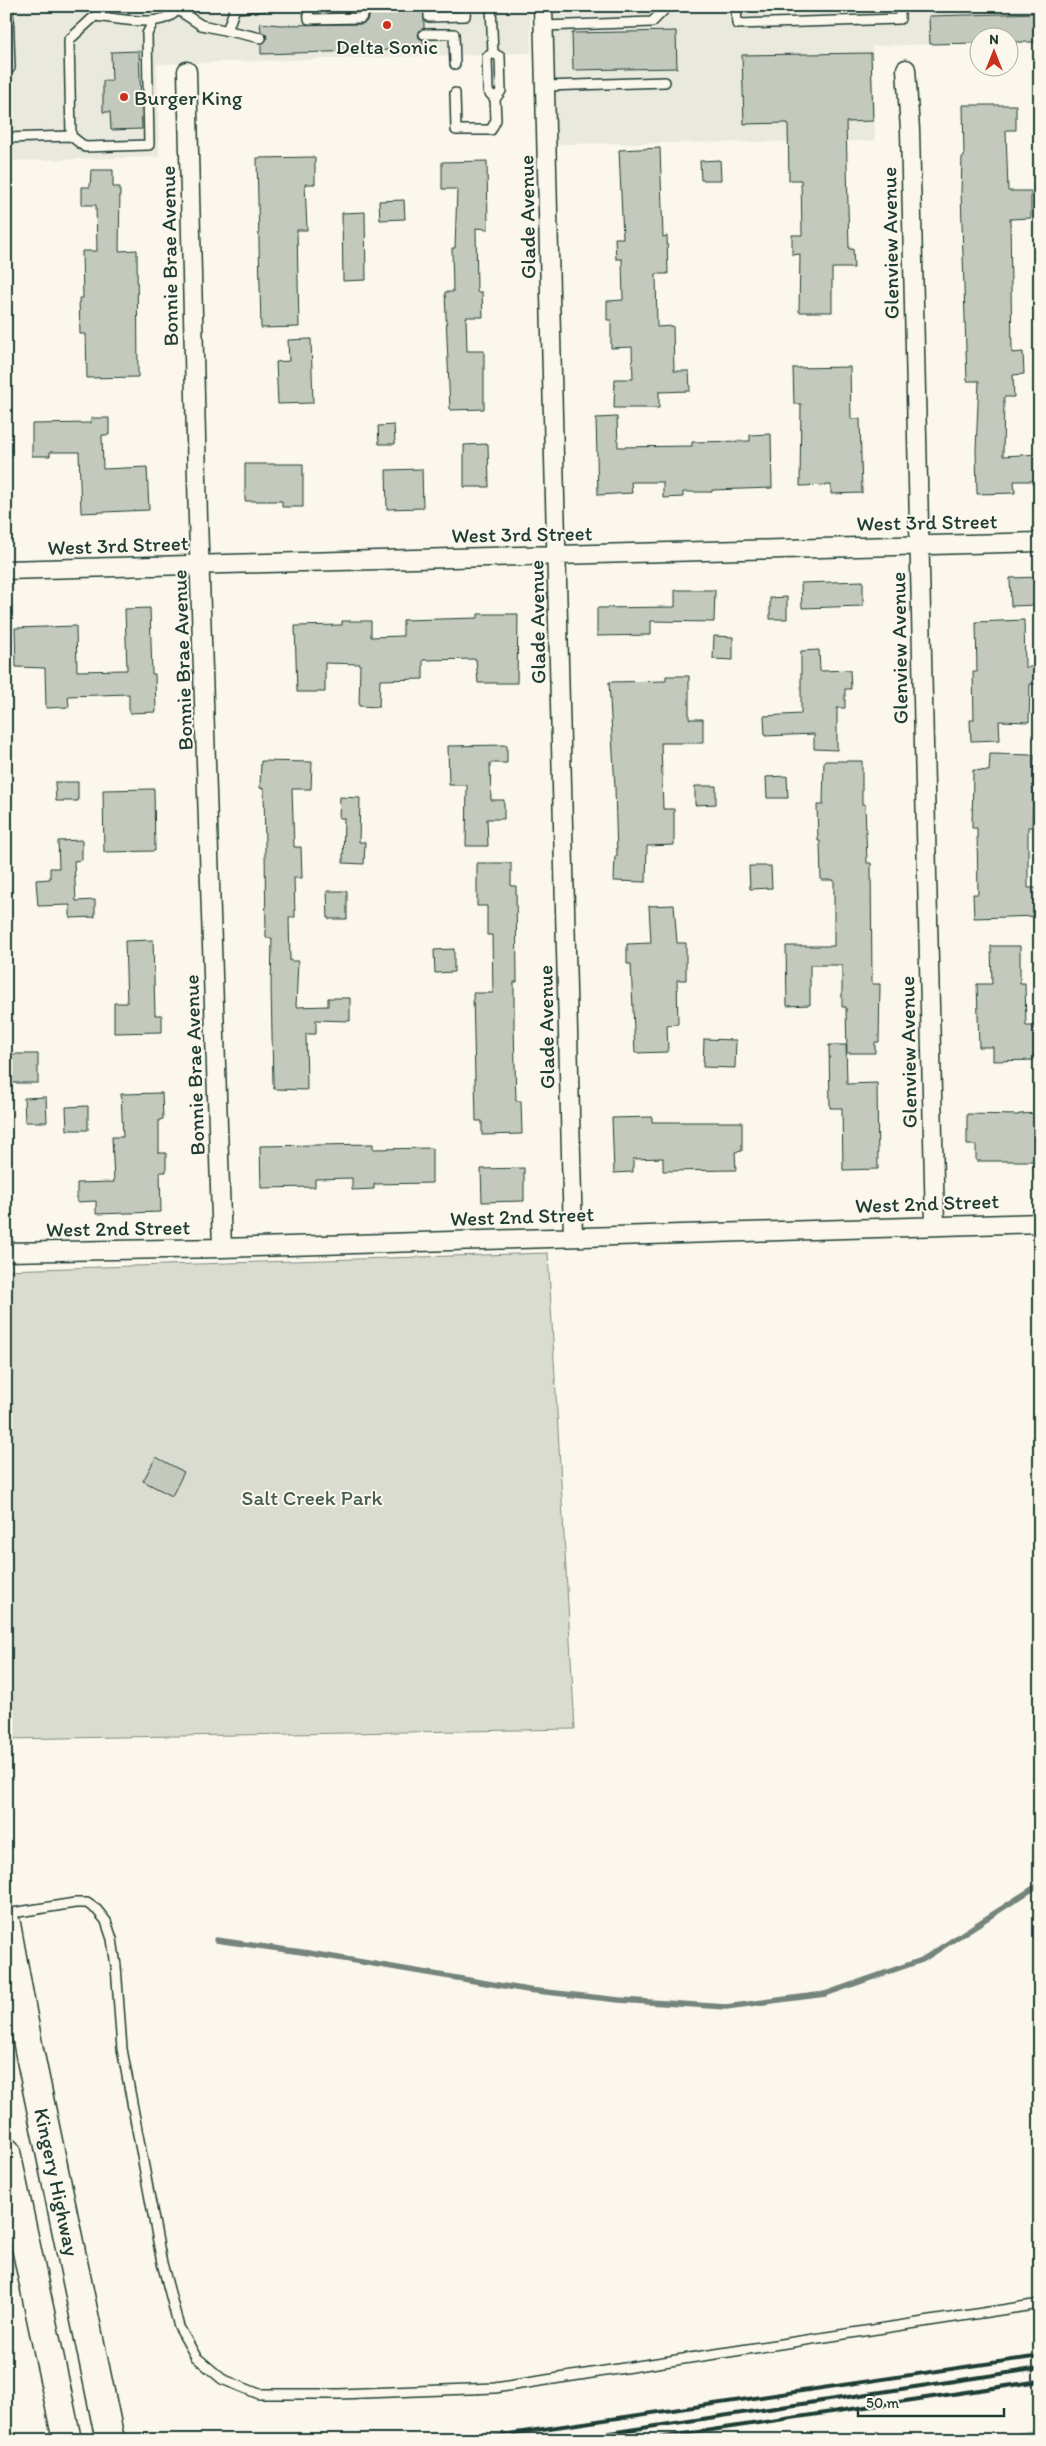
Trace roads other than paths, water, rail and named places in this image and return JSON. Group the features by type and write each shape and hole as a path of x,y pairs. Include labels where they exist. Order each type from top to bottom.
{"highway":[{"name":"Kingery Highway","path":"6,1924 29,2050 110,2440"},
{"name":"Kingery Highway","path":"6,2152 66,2440"}],"street":[{"name":"Glade Avenue","path":"543,6 558,555 573,1237"},
{"name":"Glenview Avenue","path":"906,69 910,130 935,1225"},
{"name":"Bonnie Brae Avenue","path":"187,71 198,519 202,565 222,1248"},
{"name":"West 3rd Street","path":"6,570 1040,542"},
{"name":"West 2nd Street","path":"6,1252 222,1248 1040,1223"}],"lane":[{"path":"6,68 10,68 8,6"},
{"path":"227,31 235,7 262,6"},
{"path":"308,6 309,19 361,18 365,12"},
{"path":"429,14 429,17 465,16 466,6"},
{"path":"455,93 456,130 491,130 496,120 496,99 500,91 500,57 493,54 491,6"},
{"path":"544,26 652,22 663,11 663,6"},
{"path":"736,6 737,24 900,19 900,6"},
{"path":"71,136 69,40 95,16 153,22 166,18 179,8 201,25 261,38"},
{"path":"6,138 71,136 85,147 149,146 147,34 153,22"},
{"path":"424,34 454,34 455,64"},
{"path":"546,86 665,82"},
{"path":"6,1914 74,1903 87,1903 106,1921 112,1939 116,1966 122,2049 162,2263 179,2327 196,2357 222,2379 259,2394 339,2394 495,2388 1040,2304"}],"waterway":[{"path":"216,1940 309,1953 528,1990 619,2000 726,2007 825,1994 922,1960 1040,1884"}],"railway":[{"path":"468,2440 1040,2356"},
{"path":"563,2440 1040,2368"},
{"path":"644,2440 1040,2381"}],"place":[{"name":"Delta Sonic","path":"387,25"},
{"name":"Burger King","path":"124,97"}],"park label":[{"name":"Salt Creek Park","path":"312,1497"}]}
